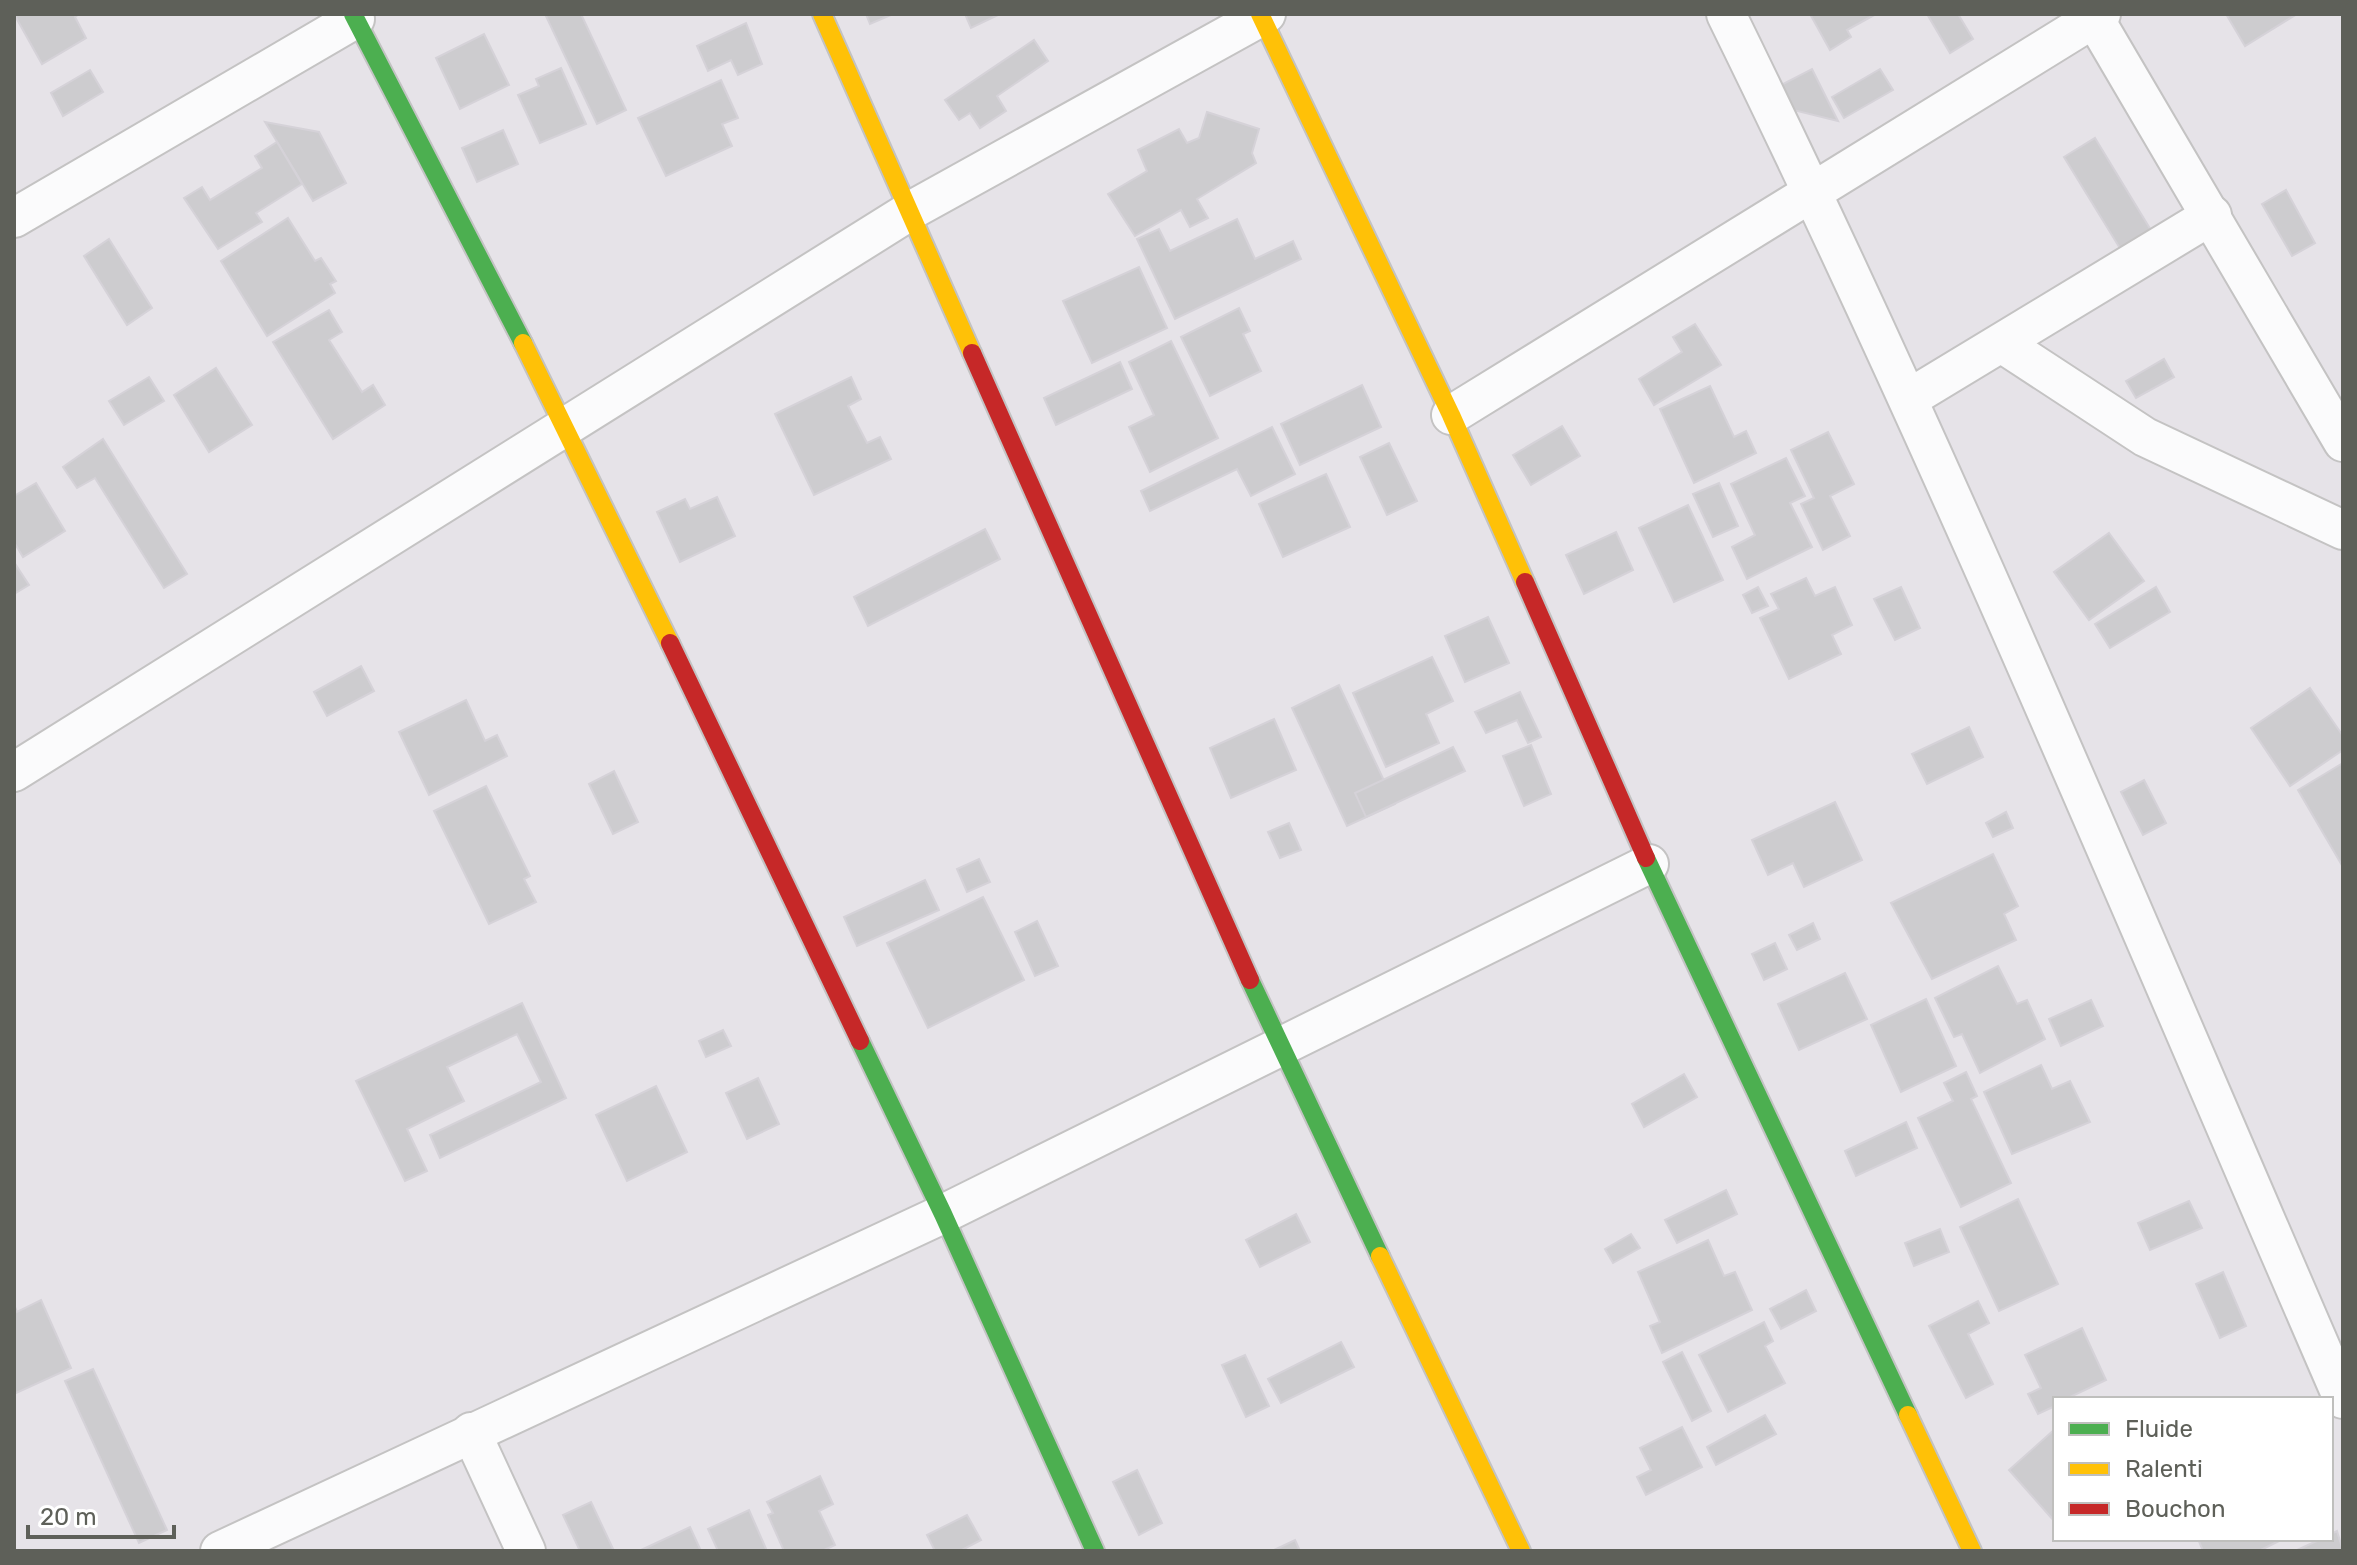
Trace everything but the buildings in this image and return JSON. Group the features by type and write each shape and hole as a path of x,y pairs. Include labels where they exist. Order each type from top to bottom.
{"street":[{"path":"822,14 1279,1045 1521,1551"},
{"path":"1726,14 1814,194 1908,399 2343,1399"},
{"path":"14,772 565,424 910,211 1262,15 1451,415 1649,864 1972,1551"},
{"path":"14,218 354,16 565,424 943,1214 1095,1551"},
{"path":"1451,415 1814,194 2097,16 2343,442"},
{"path":"1908,399 2212,215"},
{"path":"2003,344 2145,437 2343,530"},
{"path":"220,1551 943,1214 1649,864"},
{"path":"471,1432 526,1551"}],"traffic: fast":[{"path":"353,14 523,343"},
{"path":"1646,858 1908,1415"},
{"path":"1250,980 1380,1256"},
{"path":"860,1041 943,1214 1095,1551"}],"traffic: slow":[{"path":"822,14 972,353"},
{"path":"1260,14 1451,415 1525,582"},
{"path":"523,343 670,643"},
{"path":"1380,1256 1521,1551"},
{"path":"1908,1415 1972,1551"}],"traffic: jam":[{"path":"972,353 1250,980"},
{"path":"1525,582 1646,858"},
{"path":"670,643 860,1041"}]}
